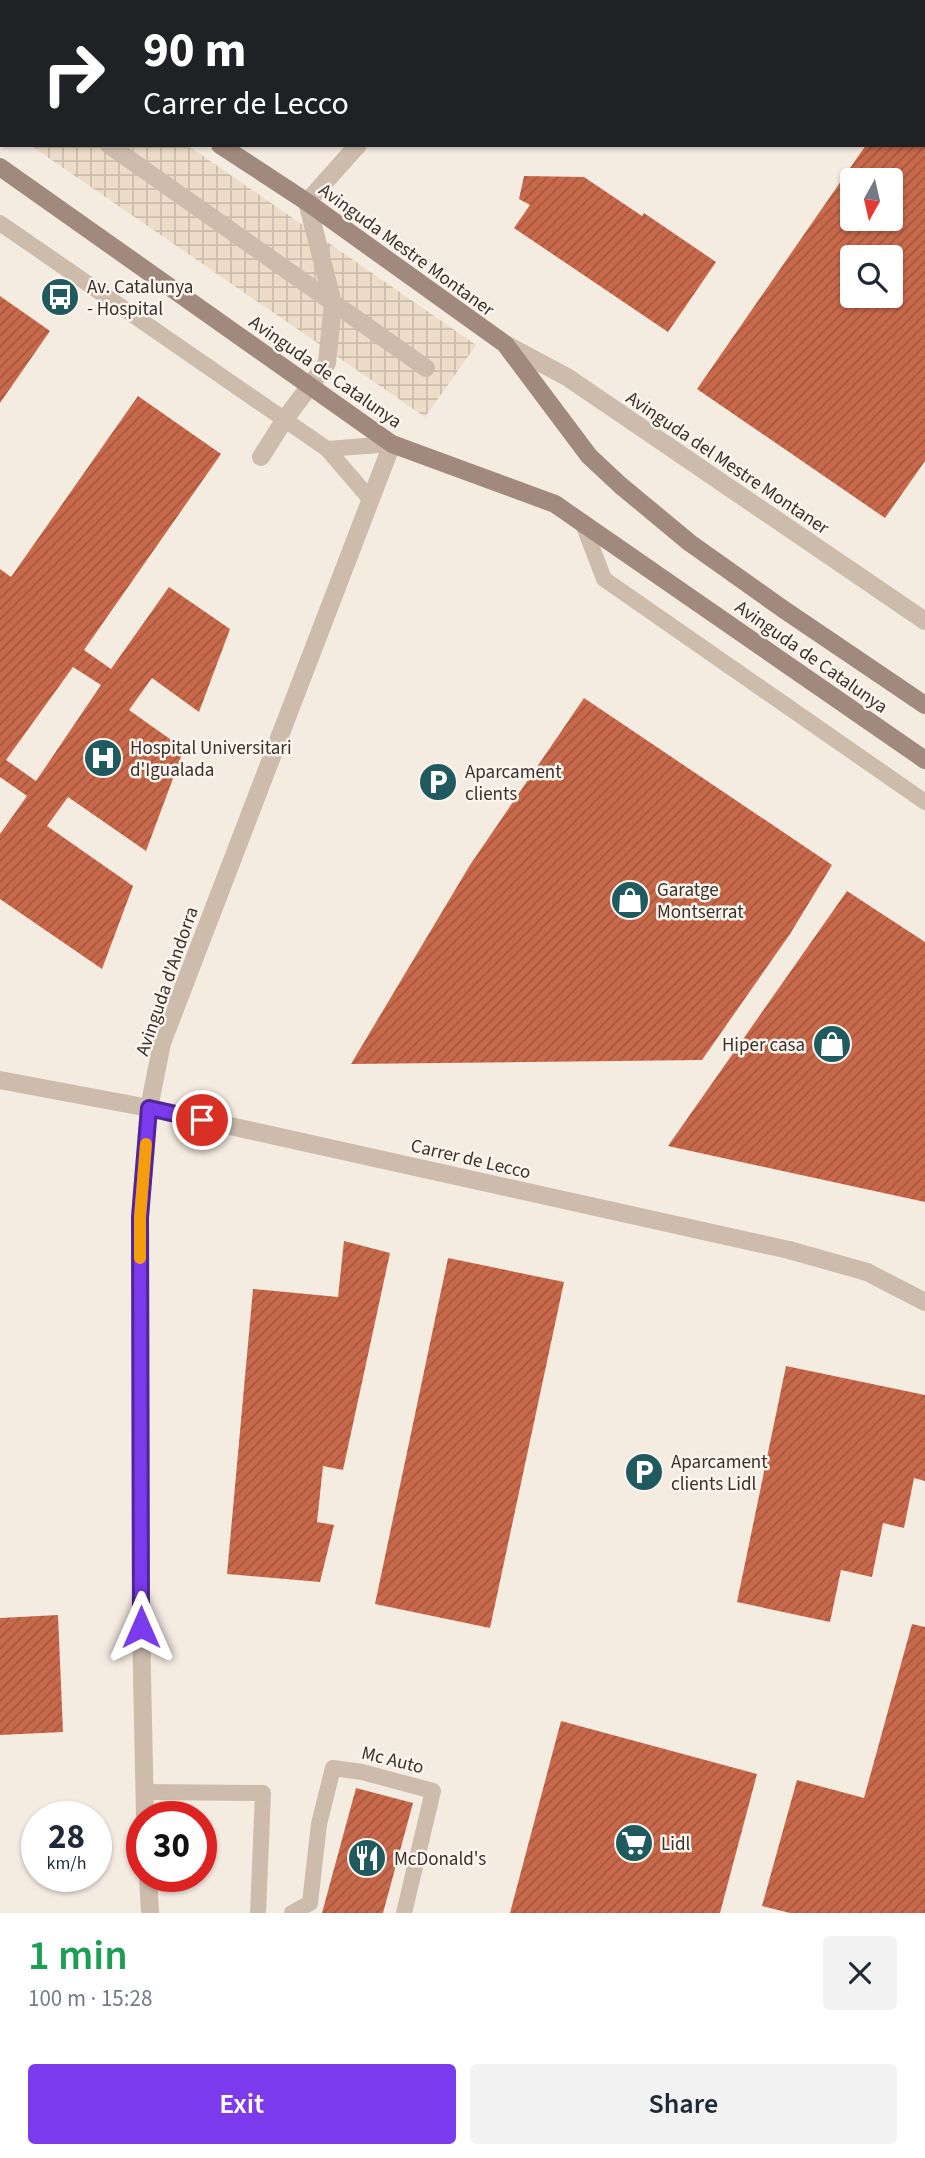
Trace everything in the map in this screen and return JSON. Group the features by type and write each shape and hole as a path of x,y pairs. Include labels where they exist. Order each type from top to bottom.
{"street":[{"path":"112,147 426,369"},
{"name":"Avinguda Mestre Montaner","path":"223,147 307,202 505,344 552,406"},
{"path":"261,457 285,419 327,363 333,303 307,202 356,147"},
{"name":"Avinguda de Catalunya","path":"0,167 393,444 555,504 925,760"},
{"name":"Avinguda del Mestre Montaner","path":"505,344 567,377 925,621"},
{"name":"Avinguda de Catalunya","path":"552,406 589,456 690,543 925,705"},
{"name":"Avinguda d'Andorra","path":"144,1801 140,1217 149,1108 162,1043 393,444"},
{"name":"Carrer de Lecco","path":"0,1080 149,1108 789,1250 867,1272 925,1302"},
{"path":"149,1892 150,1913"}],"lane":[{"path":"0,223 327,449 371,500"},
{"path":"327,449 393,444"},
{"path":"583,524 604,579 925,802"},
{"name":"Mc Auto","path":"292,1913 310,1903 319,1824 333,1768 362,1772 433,1791 404,1913"},
{"path":"144,1792 263,1793 258,1913"}],"shaded area":[{"path":"33,147 190,147 476,345 425,417"}],"building":[{"path":"865,147 925,147 925,461 885,518 697,389 840,183 840,231 903,231 903,168 850,168"},
{"path":"524,176 584,177 642,216 644,213 716,262 668,332 514,228 530,205 519,199"},
{"path":"0,296 50,331 0,403"},
{"name":"Hospital Universitari d'Igualada","path":"138,396 221,454 84,650 111,669 169,587 230,629 199,712 152,678 129,710 184,749 146,851 68,797 47,826 133,886 102,969 0,899 0,834 27,796 0,777 0,569 11,577","holes":["73,667 101,685 36,781 6,760"]},
{"name":"Garatge Montserrat","path":"584,698 832,865 790,934 702,1060 351,1064 470,865"},
{"name":"Hiper casa","path":"847,891 925,942 925,1202 668,1146"},
{"path":"344,1241 390,1253 343,1470 323,1466 317,1522 334,1525 320,1582 227,1574 253,1289 338,1297"},
{"path":"448,1258 564,1282 490,1628 375,1604"},
{"path":"786,1366 925,1395 925,1481 914,1478 904,1528 883,1523 872,1577 841,1570 830,1622 737,1602"},
{"path":"58,1615 63,1732 0,1735 0,1618"},
{"path":"912,1624 925,1627 925,1913 790,1913 762,1906 797,1780 864,1798"},
{"name":"Lidl","path":"561,1721 757,1774 720,1913 510,1913"},
{"name":"McDonald's","path":"356,1788 413,1803 383,1913 322,1913"}],"slow traffic":[{"path":"140,1258 140,1217 146,1144"}],"place":[{"name":"Av. Catalunya - Hospital","path":"60,297"},
{"name":"Hospital Universitari d'Igualada","path":"103,758"},
{"name":"Aparcament clients","path":"438,782"},
{"name":"Garatge Montserrat","path":"630,900"},
{"name":"Hiper casa","path":"832,1044"},
{"name":"Aparcament clients Lidl","path":"644,1472"},
{"name":"Lidl","path":"634,1843"},
{"name":"McDonald's","path":"367,1858"}],"route":[{"path":"141,1627 140,1217 149,1108 202,1120"}]}
